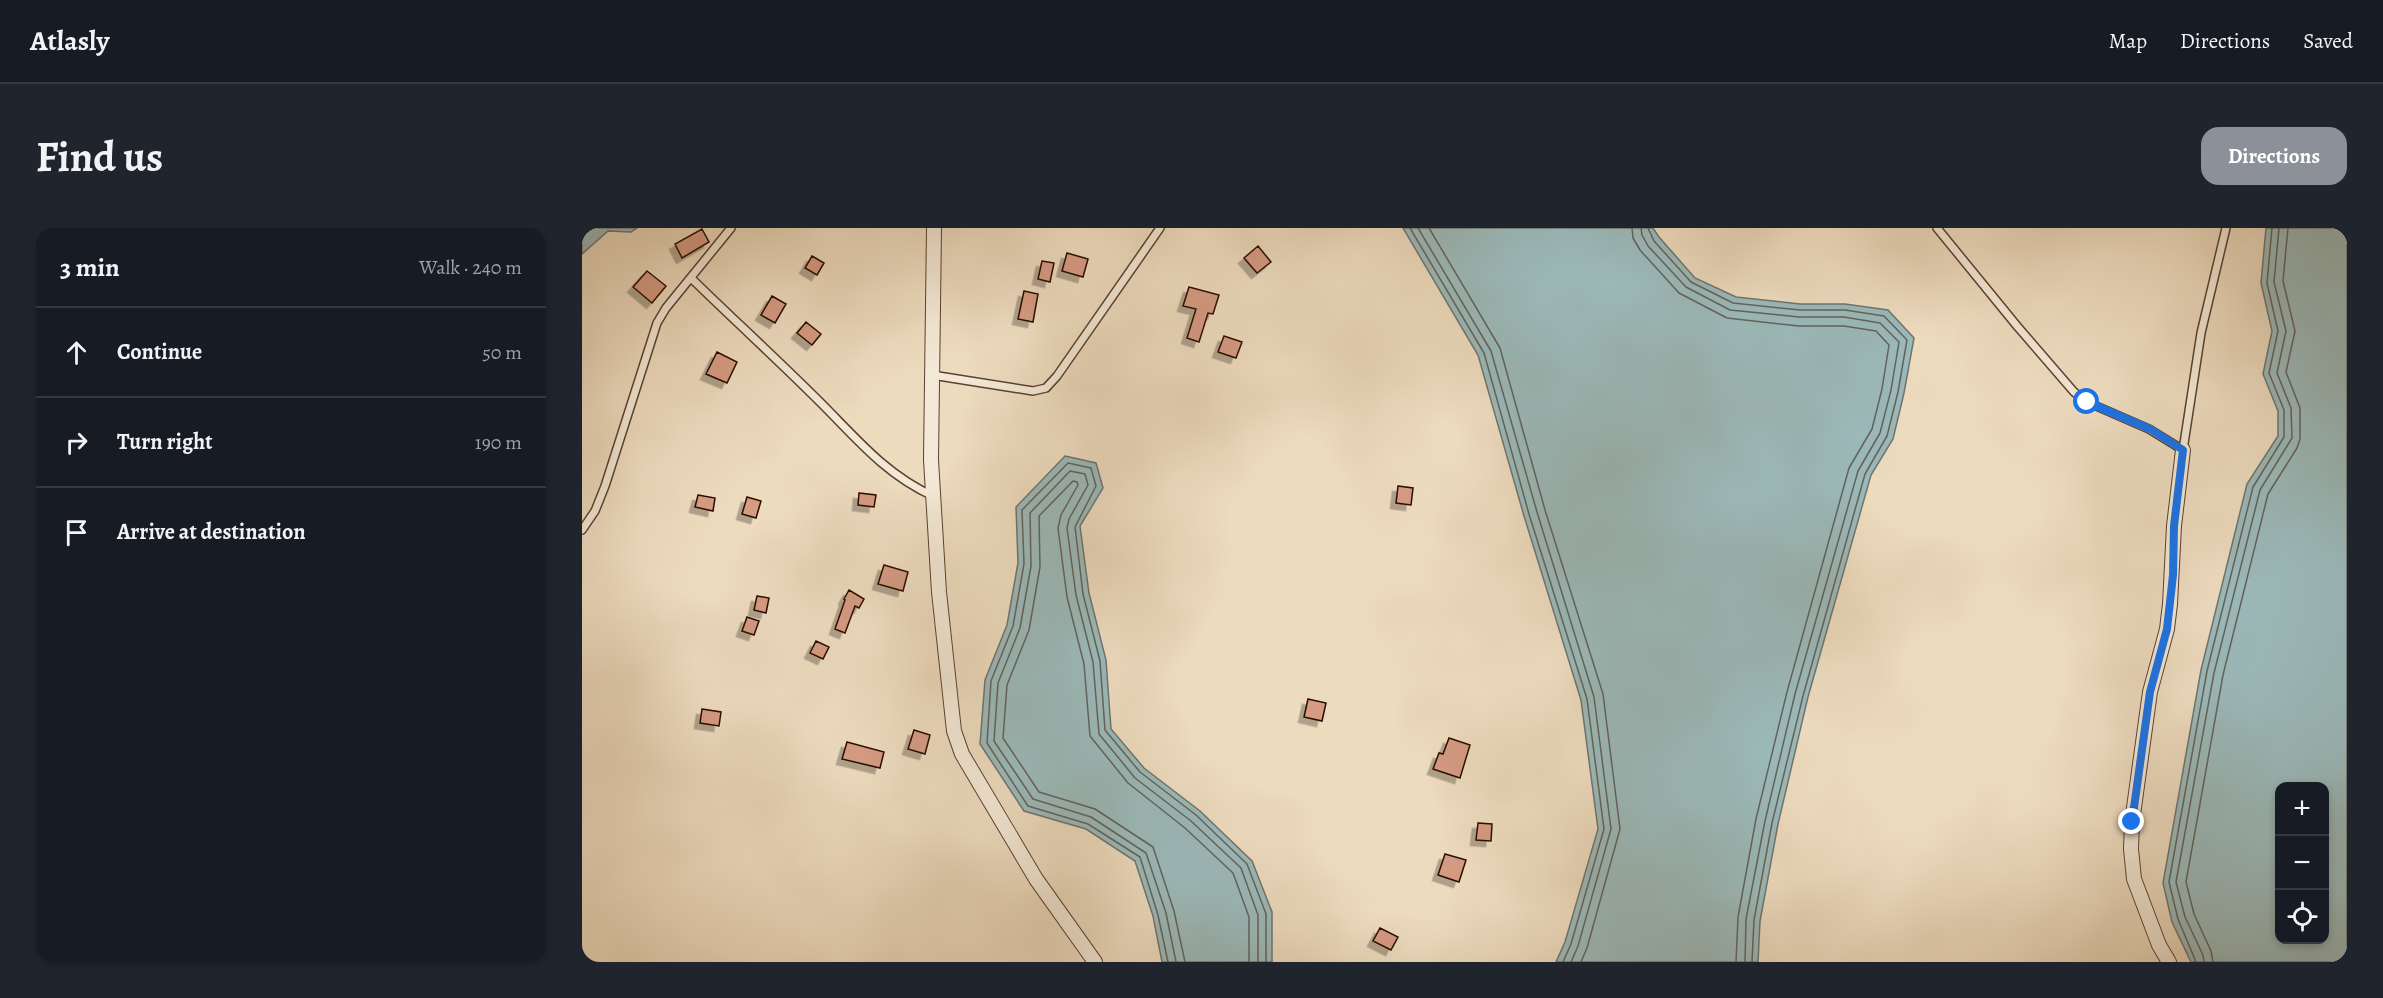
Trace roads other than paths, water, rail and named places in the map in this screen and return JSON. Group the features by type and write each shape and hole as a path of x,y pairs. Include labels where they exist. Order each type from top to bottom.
{"street":[{"path":"934,228 931,460 939,592 954,731 962,754 1036,879 1095,962"},
{"path":"2169,962 2159,945 2134,879 2131,849 2132,822 2150,692 2167,629 2174,526 2183,450"}],"lane":[{"path":"582,530 595,511 605,486 657,323 666,308 731,228"},
{"path":"932,375 1033,391 1046,388 1057,376 1160,228"},
{"path":"1937,228 2074,392 2087,402 2150,429 2183,450 2201,333 2226,228"},
{"path":"691,278 821,403 867,451 904,482 933,496"}],"water":[{"path":"582,228 637,228 631,232 608,231 582,254"},
{"path":"1403,228 1653,228 1695,278 1736,297 1800,304 1845,304 1888,310 1914,338 1893,439 1871,475 1808,697 1778,824 1760,921 1758,962 1556,962 1565,942 1598,829 1581,700 1524,516 1478,355"},
{"path":"2266,228 2347,228 2347,962 2191,962 2172,922 2163,883 2201,670 2247,484 2278,436 2278,411 2263,374 2272,331 2261,283"},
{"path":"1065,456 1096,463 1103,488 1080,526 1089,593 1106,660 1111,729 1144,768 1200,811 1252,861 1272,912 1272,962 1162,962 1153,916 1135,861 1086,829 1024,811 980,744 985,680 1007,625 1018,563 1016,507"}]}
